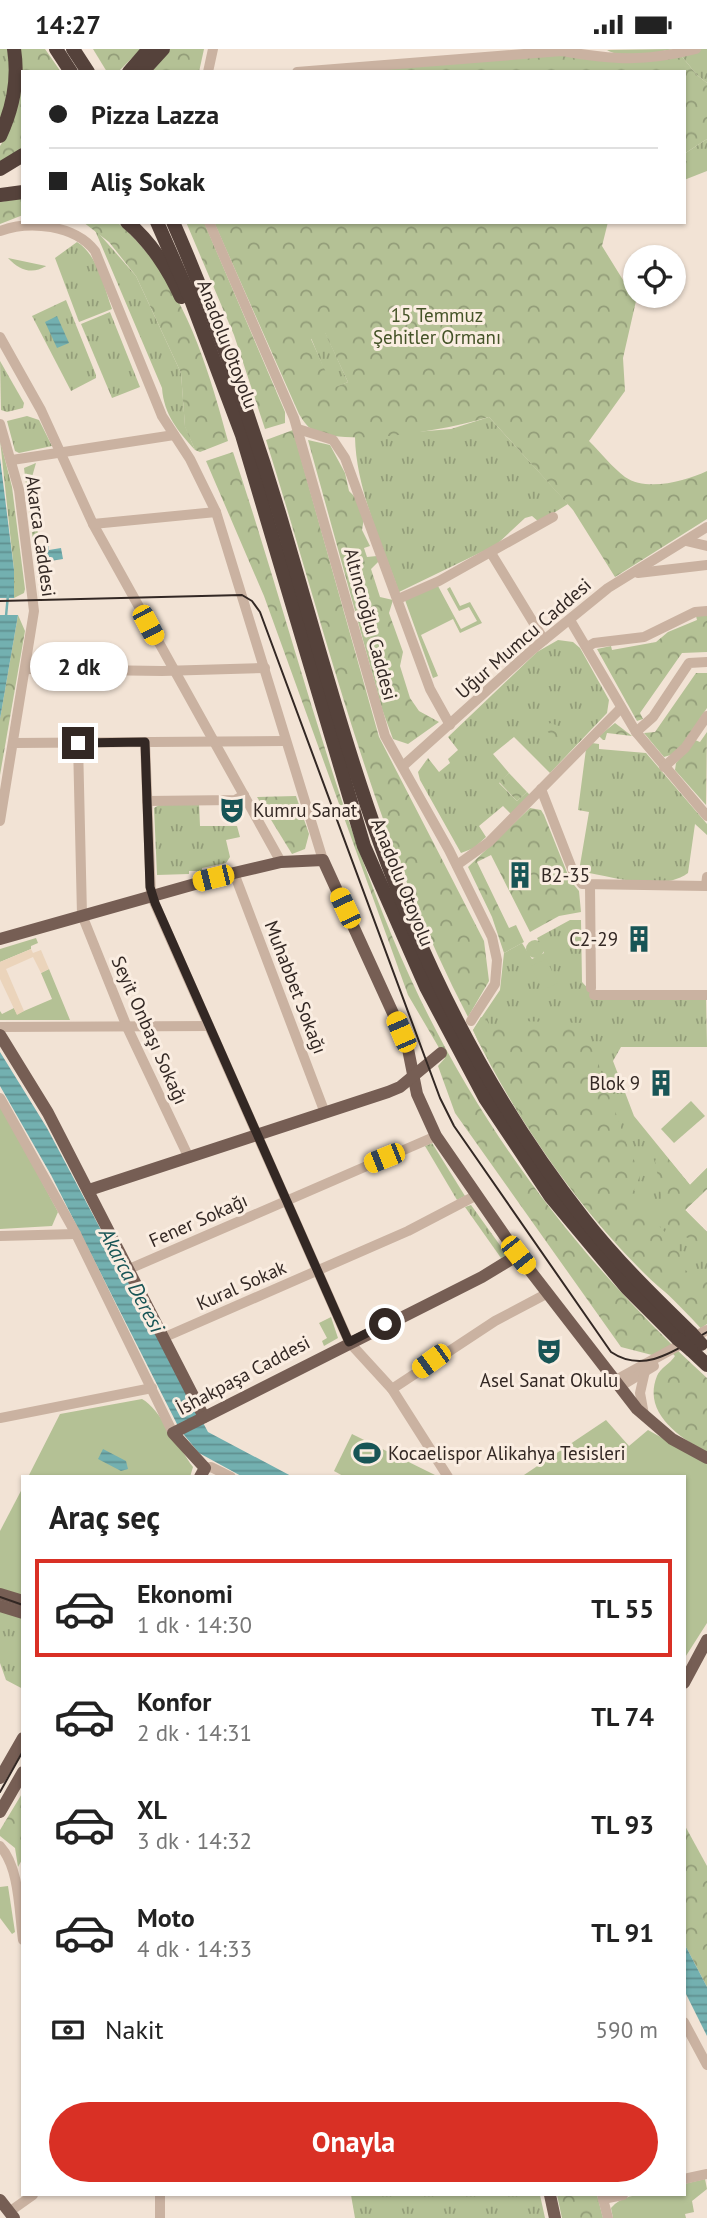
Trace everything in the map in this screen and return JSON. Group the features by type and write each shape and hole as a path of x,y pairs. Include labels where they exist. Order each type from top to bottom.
{"highway":[{"path":"0,136 13,101 16,77 14,49"},
{"path":"57,49 70,70"},
{"path":"73,49 87,70"},
{"path":"85,49 98,70"},
{"path":"131,70 149,49"},
{"path":"144,70 163,49"},
{"path":"0,169 21,156"},
{"path":"0,180 21,167"},
{"path":"0,195 21,192"},
{"path":"129,224 143,237 164,266 198,339 215,362"},
{"name":"Anadolu Otoyolu","path":"158,224 242,435 364,845 426,987 485,1098 551,1197 627,1288 697,1340"},
{"name":"Anadolu Otoyolu","path":"174,224 219,332 254,432 361,789 410,920 470,1042 543,1163 586,1222 697,1340 707,1365"}],"main road":[{"path":"0,939 234,873 281,862 323,860 407,1044 417,1094 436,1136 518,1255 645,1417 672,1440 707,1458"},
{"path":"0,1035 48,1112 165,1337 202,1418"},
{"path":"407,1044 424,1055 441,1053"},
{"path":"89,1190 400,1087 441,1053"},
{"path":"417,1094 428,1067 441,1053"},
{"name":"İshakpaşa Caddesi","path":"177,1431 482,1277 518,1255"},
{"path":"177,1431 202,1473"},
{"path":"0,1594 21,1600"},
{"path":"0,1605 21,1612"},
{"path":"686,1679 707,1640"},
{"path":"0,1778 4,1762 21,1741"},
{"path":"0,1812 21,1775"},
{"path":"550,2196 555,2218"},
{"path":"0,2200 12,2215"}],"street":[{"path":"209,70 214,49"},
{"path":"318,70 509,52 562,51 655,59 696,49"},
{"name":"Altıncıoğlu Caddesi","path":"210,224 298,429 376,709 391,746 457,865 492,937 497,960 495,984 471,1021"},
{"path":"0,231 22,226 69,232 89,243 105,271 162,416 190,459 216,512 265,668 284,741 323,860"},
{"path":"0,337 41,410 93,524 281,862"},
{"name":"Akarca Caddesi","path":"0,423 19,490 34,611 0,821"},
{"path":"298,429 333,440 345,458 430,689 450,725"},
{"path":"12,460 174,435"},
{"path":"93,524 216,512"},
{"path":"398,599 491,553 553,517"},
{"name":"Uğur Mumcu Caddesi","path":"450,725 544,640 621,580 707,527"},
{"path":"686,541 707,546"},
{"path":"491,553 544,640"},
{"path":"661,556 663,566 671,569"},
{"path":"632,574 707,565"},
{"path":"587,647 594,642 643,637 695,612 707,611"},
{"path":"570,620 636,732 707,816"},
{"path":"636,732 653,717 689,663 707,662"},
{"path":"26,669 173,671 265,668"},
{"path":"457,865 480,850 621,708"},
{"path":"664,767 685,748 707,716"},
{"path":"405,769 422,746 450,725"},
{"path":"405,769 450,725"},
{"path":"14,743 284,741"},
{"path":"145,742 151,895 257,1136 288,1199 349,1342 392,1389 447,1475"},
{"path":"78,743 82,915"},
{"path":"391,746 405,750 422,746"},
{"path":"541,789 574,874 583,884 706,882"},
{"path":"147,801 235,800 244,795"},
{"name":"Muhabbet Sokağı","path":"234,873 326,1113"},
{"path":"590,885 593,992 707,995"},
{"name":"Seyit Onbaşı Sokağı","path":"82,915 127,1027 189,1158"},
{"path":"0,1027 209,1026"},
{"path":"0,1098 76,1234 152,1388 177,1431"},
{"name":"Fener Sokağı","path":"129,1269 436,1136"},
{"name":"Kural Sokak","path":"165,1337 408,1231 475,1196"},
{"path":"0,1236 76,1234"},
{"path":"392,1389 495,1321 548,1293"},
{"path":"615,1379 697,1340"},
{"path":"615,1379 645,1371 697,1340"},
{"path":"645,1371 640,1393 645,1417"},
{"path":"0,1418 152,1388"},
{"path":"202,1473 211,1467 227,1475"},
{"path":"4,1762 21,1770"},
{"path":"0,1846 8,1855 13,1874 21,1927"},
{"path":"686,2028 707,2065"},
{"path":"686,2179 707,2174"},
{"path":"12,2215 32,2196"},
{"path":"160,2196 160,2218"},
{"path":"603,2197 608,2218"}],"green space":[{"path":"0,49 9,49 11,67 0,124"},
{"path":"19,49 45,49 60,70 21,70 21,150 0,164 0,146 4,140"},
{"path":"93,49 141,49 120,70 106,70"},
{"path":"170,49 204,49 199,70 152,70"},
{"path":"673,49 631,56 607,50"},
{"path":"707,49 707,83 679,53"},
{"path":"539,52 603,58 679,53 707,83 707,139 686,153 686,70 321,70"},
{"path":"707,139 707,171 686,179 686,153"},
{"path":"21,198 21,216 0,224 0,202"},
{"path":"86,224 119,224 139,244 175,294 201,352 228,441 200,452 195,450 185,427 181,373 136,276 109,242"},
{"path":"187,224 205,224 285,412 285,423 265,429 234,335"},
{"name":"15 Temmuz Şehitler Ormanı","path":"215,224 608,224 602,246 623,280 623,308 634,308 623,358 625,391 589,441 625,477 644,484 666,483 707,471 707,519 615,577 573,510 489,417 451,427 374,437 329,435 313,430 299,414","holes":["325,333 348,382 333,388 311,339"]},
{"path":"94,228 136,276 181,373 185,426 195,450 169,414 162,388"},
{"path":"77,242 95,263 112,309 79,322 55,258"},
{"path":"8,258 46,266 26,270"},
{"path":"66,300 96,375 96,378 71,391 32,316"},
{"path":"110,312 140,387 112,398 81,324"},
{"path":"325,332 348,382 332,389 311,338"},
{"path":"0,361 24,403 23,408 7,412 1,410"},
{"path":"27,416 39,420 52,446 19,453 15,451 7,421"},
{"path":"489,417 568,504 539,522 532,516 525,518 496,545 399,592 365,496 356,457 355,437 451,429"},
{"path":"293,430 379,737 484,941 489,981 468,1017 435,948 378,806 266,440"},
{"path":"0,440 12,487 25,589 24,593 14,598 14,570"},
{"path":"308,440 330,445 345,473 349,491 361,503 364,518 362,530 370,546 364,548 367,557 377,556 380,560 371,569 380,597 393,600 389,613 403,652 400,666 410,698 419,711 439,722 408,744 393,739 382,709"},
{"path":"233,452 347,817 392,936 420,999 452,1060 525,1175 566,1229 610,1280 707,1378 707,1452 675,1432 659,1413 655,1402 657,1376 675,1356 667,1348 652,1355 621,1347 455,1113 438,1066 445,1058 408,995 264,596 206,461"},
{"path":"36,463 32,477 44,594 39,590 24,468"},
{"path":"438,586 461,629 477,621 469,607 459,611 447,589 450,587 460,606 470,602 482,623 460,633 453,619 421,635 438,676 433,678 405,600"},
{"path":"18,615 25,631 0,775 0,719"},
{"path":"707,615 707,652 682,653 640,713 643,719 637,721 597,649 611,646 612,650 656,642 668,632 697,620 696,616"},
{"path":"558,640 573,642 580,648 609,700 607,713 550,773 514,737 493,754 509,773 499,783 517,801 527,792 530,795 511,814 503,806 479,826 486,837 474,848 461,853 418,772 428,758 439,772 450,763 448,759 458,750 448,737 537,652"},
{"path":"696,673 707,673 707,708 677,753 664,757 644,733 655,732"},
{"path":"550,723 568,729 556,740 545,729"},
{"path":"615,723 632,736 607,733 603,740 599,736"},
{"path":"707,732 706,805 675,770 676,763 695,740 700,742"},
{"path":"592,743 599,744 599,749 646,753 707,824 707,835 695,824 688,873 677,879 650,882 579,871 589,812 578,810 586,749"},
{"path":"509,773 527,792 517,801 499,782"},
{"path":"296,796 309,834 305,849 292,854 257,797"},
{"path":"199,803 200,826 237,826 240,837 226,840 230,857 226,863 202,868 202,871 157,875 154,808 159,805"},
{"path":"530,808 541,810 544,815 570,880 579,891 581,912 559,916 530,932 491,855 477,862 509,928 516,925 524,942 504,953 492,917 468,867"},
{"path":"570,920 581,920 582,982 594,995 706,995 707,1047 621,1047 613,1061 634,1116 690,1185 707,1168 707,1189 685,1210 707,1232 707,1324 645,1274 595,1220 527,1127 473,1030 500,990 504,953 522,943 532,959 544,953 537,938"},
{"path":"36,938 38,943 31,946 31,949 0,962 0,949"},
{"path":"535,940 541,943 544,949 541,955 535,958 529,955 526,949 529,943"},
{"path":"546,959 558,983 543,990 531,966"},
{"path":"49,969 70,1020 0,1020 0,1011 2,1014 14,1008 17,1014 52,999 41,973"},
{"path":"481,1017 486,1019 490,1026 519,1021 584,1023 631,1156 642,1171 634,1190 647,1213 677,1245 685,1270 707,1282 707,1324 701,1328 707,1335 608,1234 547,1155 478,1041 473,1030"},
{"path":"691,1101 705,1116 674,1143 661,1129"},
{"path":"0,1104 58,1212 52,1226 0,1229"},
{"path":"432,1143 465,1196 457,1200 425,1146"},
{"path":"661,1150 690,1185 707,1168 707,1189 685,1210 707,1232 707,1247 673,1231 666,1222 655,1161"},
{"path":"471,1205 507,1255 501,1258 465,1207"},
{"path":"331,1317 338,1338 324,1346 322,1341 327,1338 319,1323"},
{"path":"142,1399 162,1419 193,1467 191,1475 29,1475 60,1414"},
{"path":"606,1420 629,1446 648,1430 707,1463 707,1623 686,1656 686,1475 524,1475"},
{"name":"Kocaelispor Alikahya Tesisleri","path":"352,1434 435,1475 341,1475 334,1471"},
{"path":"21,1491 21,1596 0,1590 0,1531"},
{"path":"0,1609 21,1616 21,1688 6,1680 0,1663"},
{"path":"21,1795 21,1862 18,1867 15,1848 0,1836 0,1830"},
{"path":"686,1828 707,1866 707,1987 686,1947"},
{"path":"8,1886 15,1932 12,1934 0,1918 0,1887"},
{"path":"705,2179 707,2189 692,2201 694,2212 685,2214 686,2218 613,2218 611,2208 626,2198 686,2196 686,2184"},
{"path":"351,2196 540,2196 545,2218 355,2218"},
{"path":"557,2196 597,2196 603,2218 562,2218"}],"shaded area":[{"path":"31,949 33,953 41,950 49,969 41,973 33,957 6,969 24,1011 17,1015 0,979 0,962"}],"water":[{"path":"57,316 69,343 57,348 45,322"},
{"path":"0,458 14,570 14,598 0,598"},
{"path":"48,545 49,550 61,548 63,559 44,562 41,547"},
{"path":"0,615 18,615 0,719"},
{"path":"0,1052 47,1128 208,1432 289,1475 239,1475 199,1453 180,1430 51,1175 0,1086"},
{"path":"103,1449 126,1461 128,1469 121,1471 98,1459"},
{"path":"686,1947 707,1987 707,2036 686,1994"}],"waterway":[{"name":"Akarca Deresi","path":"6,616 8,595"}],"tram line":[{"path":"0,601 242,595 252,601 260,612 440,1098 454,1126 611,1352 636,1361 648,1360 672,1352 707,1332"},
{"path":"0,1597 21,1604"},
{"path":"0,1792 21,1755"}],"place":[{"name":"Kumru Sanat","path":"232,810"},
{"name":"B2-35","path":"520,875"},
{"name":"C2-29","path":"639,939"},
{"name":"Blok 9","path":"661,1083"},
{"name":"Asel Sanat Okulu","path":"549,1351"},
{"name":"Kocaelispor Alikahya Tesisleri","path":"367,1453"}],"route":[{"path":"78,743 145,742 151,895 257,1136 288,1199 349,1342 385,1324"}]}
